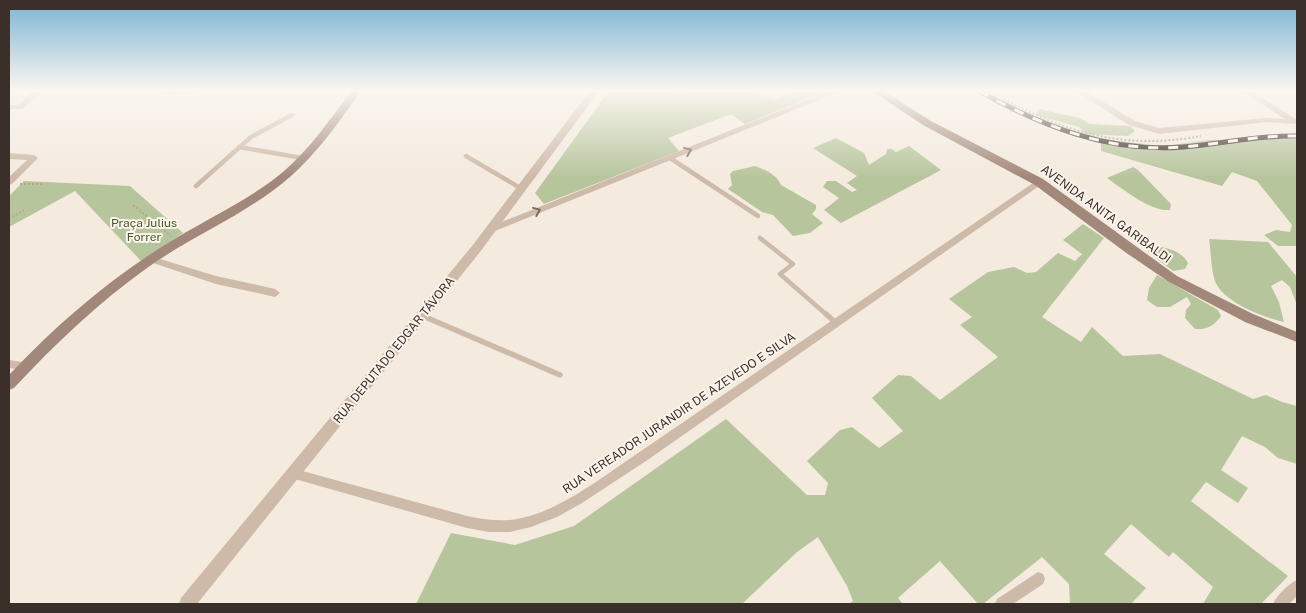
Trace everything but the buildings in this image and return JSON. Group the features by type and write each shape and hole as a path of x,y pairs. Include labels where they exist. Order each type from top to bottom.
{"main road":[{"path":"9,384 72,319 115,285 178,242 267,189 287,173 334,120"},
{"name":"AVENIDA ANITA GARIBALDI","path":"922,120 1039,182 1173,279 1249,318 1297,337"}],"street":[{"name":"RUA DEPUTADO EDGAR TÁVORA","path":"187,604 295,474 492,229 574,120"},
{"path":"492,229 766,120"},
{"path":"1125,120 1150,130 1170,132 1267,120 1296,122"},
{"path":"9,156 34,158 13,183"},
{"name":"RUA VEREADOR JURANDIR DE AZEVEDO E SILVA","path":"295,474 467,522 489,526 510,526 531,521 561,508 613,476 1039,182"},
{"path":"150,260 216,280 275,293"},
{"path":"9,364 25,366"},
{"path":"1002,604 1038,579"},
{"path":"1280,604 1297,587"}],"lane":[{"path":"196,186 257,132 283,120"},
{"path":"239,147 302,158"},
{"path":"466,156 523,189"},
{"path":"670,158 758,216"},
{"path":"760,238 793,264 780,274 836,323"},
{"path":"422,316 560,375"}],"path":[{"path":"13,183 44,184"},
{"path":"133,205 178,242"},
{"path":"9,219 24,210"}],"green space":[{"path":"588,120 716,120 668,138 679,151 544,204 535,193"},
{"path":"739,120 756,120 745,124"},
{"path":"1053,120 1082,120 1090,124 1130,126 1135,131 1128,136 1086,134 1079,127"},
{"path":"836,138 864,153 869,165 886,154 887,149 892,149 896,152 909,146 941,170 841,223 824,210 839,198 823,187 827,181 836,181 852,192 857,190 847,183 857,176 813,148"},
{"path":"1101,139 1163,146 1210,140 1297,139 1297,246 1278,246 1264,235 1276,230 1290,232 1292,225 1257,181 1232,172 1222,186 1101,151"},
{"path":"755,166 770,173 781,185 816,205 816,209 812,214 823,223 810,233 793,236 773,215 762,212 728,189 732,185 730,174 733,171"},
{"path":"1133,167 1171,204 1170,210 1162,210 1146,204 1107,178"},
{"name":"Praça Julius Forrer","path":"24,181 130,186 183,233 141,261 75,191 9,227 9,196"},
{"path":"1083,224 1104,238 1042,317 1081,342 1092,327 1123,356 1160,354 1253,399 1266,395 1297,406 1297,464 1278,458 1265,447 1242,436 1221,470 1248,488 1238,503 1206,482 1191,501 1288,576 1261,604 1203,604 1213,587 1173,552 1169,557 1131,524 1104,554 1146,588 1131,604 1070,604 1069,584 1042,557 983,604 978,604 940,561 898,598 903,604 849,604 853,601 847,586 818,537 797,552 742,604 416,604 451,533 515,545 574,526 726,419 807,495 825,495 828,483 807,461 840,430 852,427 879,448 903,431 872,398 898,375 911,376 940,400 998,357 960,325 972,317 949,299 988,272 1014,267 1027,273 1036,272 1058,253 1075,261 1082,254 1063,240"},
{"path":"1209,239 1268,242 1297,277 1297,305 1290,287 1282,280 1271,286 1279,302 1284,322 1247,309 1222,292 1215,281"},
{"path":"1150,246 1167,248 1181,255 1188,263 1185,269 1173,271 1148,252"},
{"path":"1157,275 1218,310 1221,316 1210,327 1195,329 1185,318 1186,310 1191,304 1187,297 1170,307 1157,307 1147,300 1149,288"}],"railway":[{"path":"1037,120 1052,126 1103,141 1129,146 1156,148 1197,146 1254,138 1297,136"}]}
